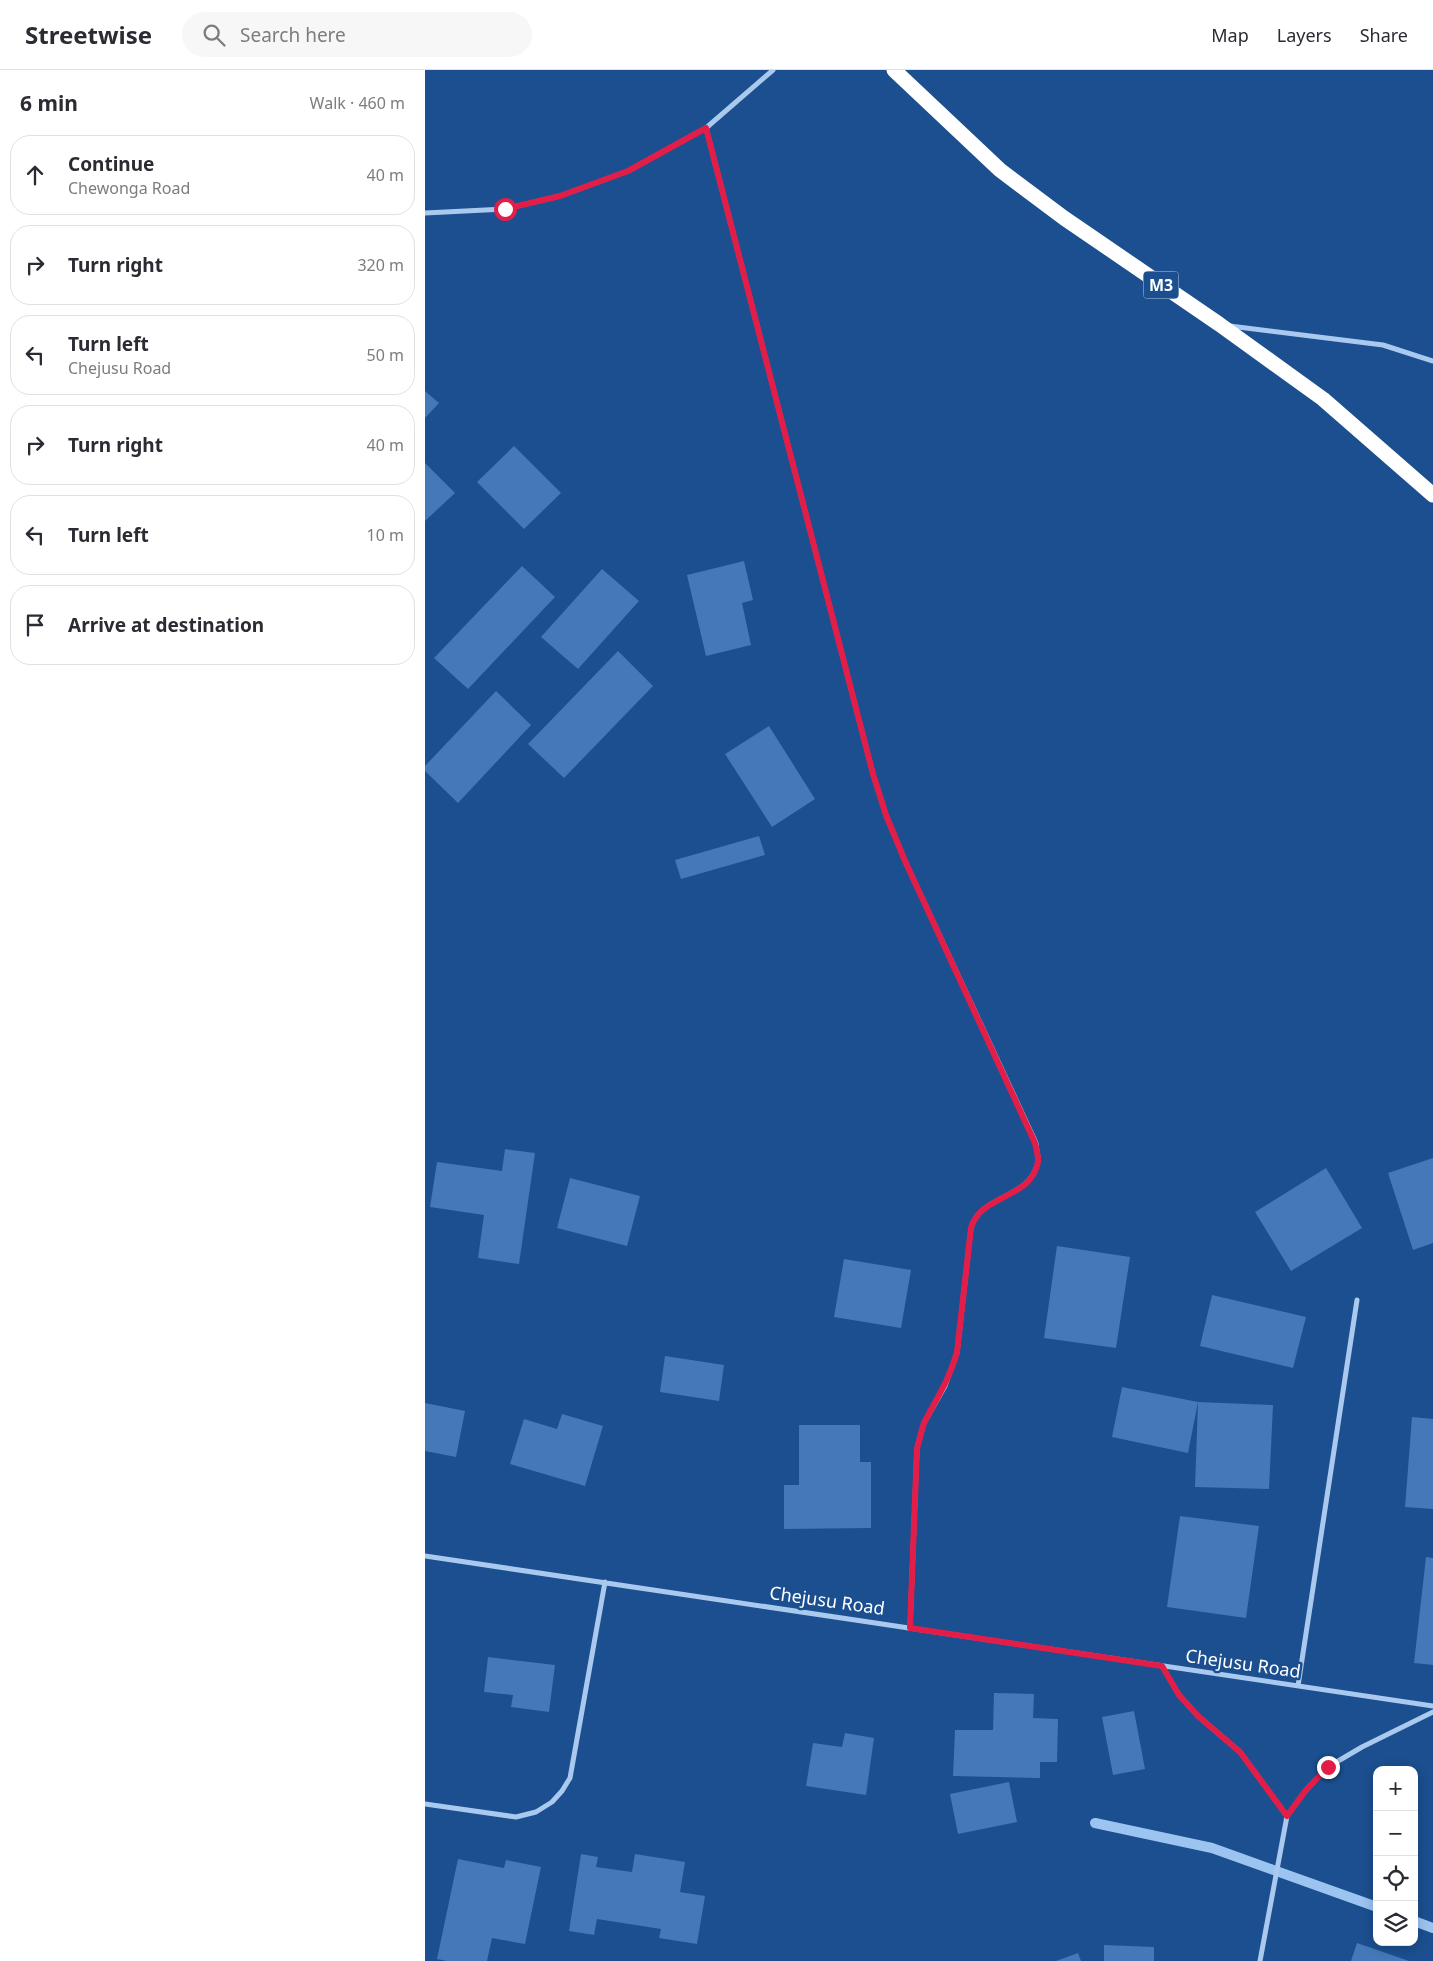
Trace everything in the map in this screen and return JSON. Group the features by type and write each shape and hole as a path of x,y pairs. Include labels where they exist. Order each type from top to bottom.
{"highway":[{"name":"M3","path":"894,70 1000,170 1064,218 1219,324 1323,399 1433,495"}],"street":[{"path":"425,213 505,209 560,196 628,171 706,128 773,70"},
{"path":"706,128 873,774 886,815 905,861 1035,1143 1038,1162 1033,1173 1021,1188 978,1212 973,1218 957,1352 953,1370 924,1423 917,1448 910,1628"},
{"path":"1219,324 1383,345 1433,361"},
{"path":"1298,1686 1357,1300"},
{"name":"Chejusu Road","path":"425,1556 1433,1706"},
{"path":"425,1804 516,1817 536,1812 551,1802 562,1791 570,1778 605,1582"},
{"path":"1162,1666 1179,1695 1198,1716 1240,1752 1287,1816"},
{"path":"1260,1961 1287,1816 1306,1790 1328,1767 1433,1712"}],"building":[{"path":"425,391 439,403 425,418"},
{"path":"514,446 561,493 524,529 477,482"},
{"path":"425,463 455,493 425,521"},
{"path":"744,561 753,600 742,603 751,645 706,656 687,575"},
{"path":"522,566 555,597 468,689 434,658"},
{"path":"602,569 639,601 578,669 541,637"},
{"path":"618,651 653,686 564,778 528,744"},
{"path":"496,691 531,725 458,803 425,771 425,766"},
{"path":"769,726 815,799 772,827 725,754"},
{"path":"759,836 765,855 681,879 675,860"},
{"path":"505,1149 535,1153 519,1264 478,1258 484,1215 430,1207 437,1162 502,1171"},
{"path":"1433,1158 1433,1243 1413,1250 1388,1173"},
{"path":"1326,1168 1362,1228 1291,1271 1255,1212"},
{"path":"570,1178 640,1196 627,1246 557,1228"},
{"path":"1057,1246 1130,1257 1116,1348 1044,1338"},
{"path":"844,1259 911,1270 901,1328 834,1317"},
{"path":"1212,1295 1306,1317 1293,1368 1200,1346"},
{"path":"665,1356 724,1365 719,1401 660,1392"},
{"path":"1122,1387 1198,1402 1188,1453 1112,1437"},
{"path":"1198,1402 1273,1405 1269,1489 1195,1487"},
{"path":"425,1403 465,1411 456,1457 425,1451"},
{"path":"562,1414 603,1426 585,1486 510,1464 524,1419 557,1429"},
{"path":"1412,1417 1433,1419 1433,1509 1405,1507"},
{"path":"799,1425 860,1425 860,1462 871,1462 871,1528 784,1529 784,1485 799,1485"},
{"path":"1180,1516 1259,1526 1246,1618 1167,1607"},
{"path":"1426,1557 1433,1558 1433,1665 1414,1663"},
{"path":"488,1657 555,1665 549,1712 511,1707 513,1695 484,1692"},
{"path":"994,1693 1034,1694 1033,1718 1058,1719 1057,1762 1040,1762 1040,1778 953,1776 955,1730 993,1730"},
{"path":"1134,1711 1145,1769 1113,1775 1102,1717"},
{"path":"845,1733 874,1738 866,1795 806,1786 813,1743 842,1747"},
{"path":"1009,1782 1017,1822 958,1834 950,1794"},
{"path":"581,1854 598,1857 596,1867 632,1872 635,1854 685,1862 680,1892 705,1896 697,1944 659,1938 661,1929 597,1919 594,1935 569,1931"},
{"path":"458,1859 504,1868 506,1860 541,1867 525,1944 492,1938 487,1961 447,1961 437,1959"},
{"path":"1357,1943 1409,1961 1351,1961"},
{"path":"1104,1945 1154,1947 1154,1961 1104,1961"},
{"path":"1078,1953 1081,1961 1056,1961"}],"waterway":[{"path":"1095,1823 1212,1848 1373,1906"},
{"path":"1418,1922 1433,1928"}],"route":[{"path":"505,209 560,196 628,171 706,128 873,774 886,815 905,861 1035,1143 1038,1162 1033,1173 1021,1188 978,1212 973,1218 957,1352 953,1370 924,1423 917,1448 910,1628 1162,1666 1179,1695 1198,1716 1240,1752 1253,1767 1287,1816 1306,1790 1328,1767"}]}
